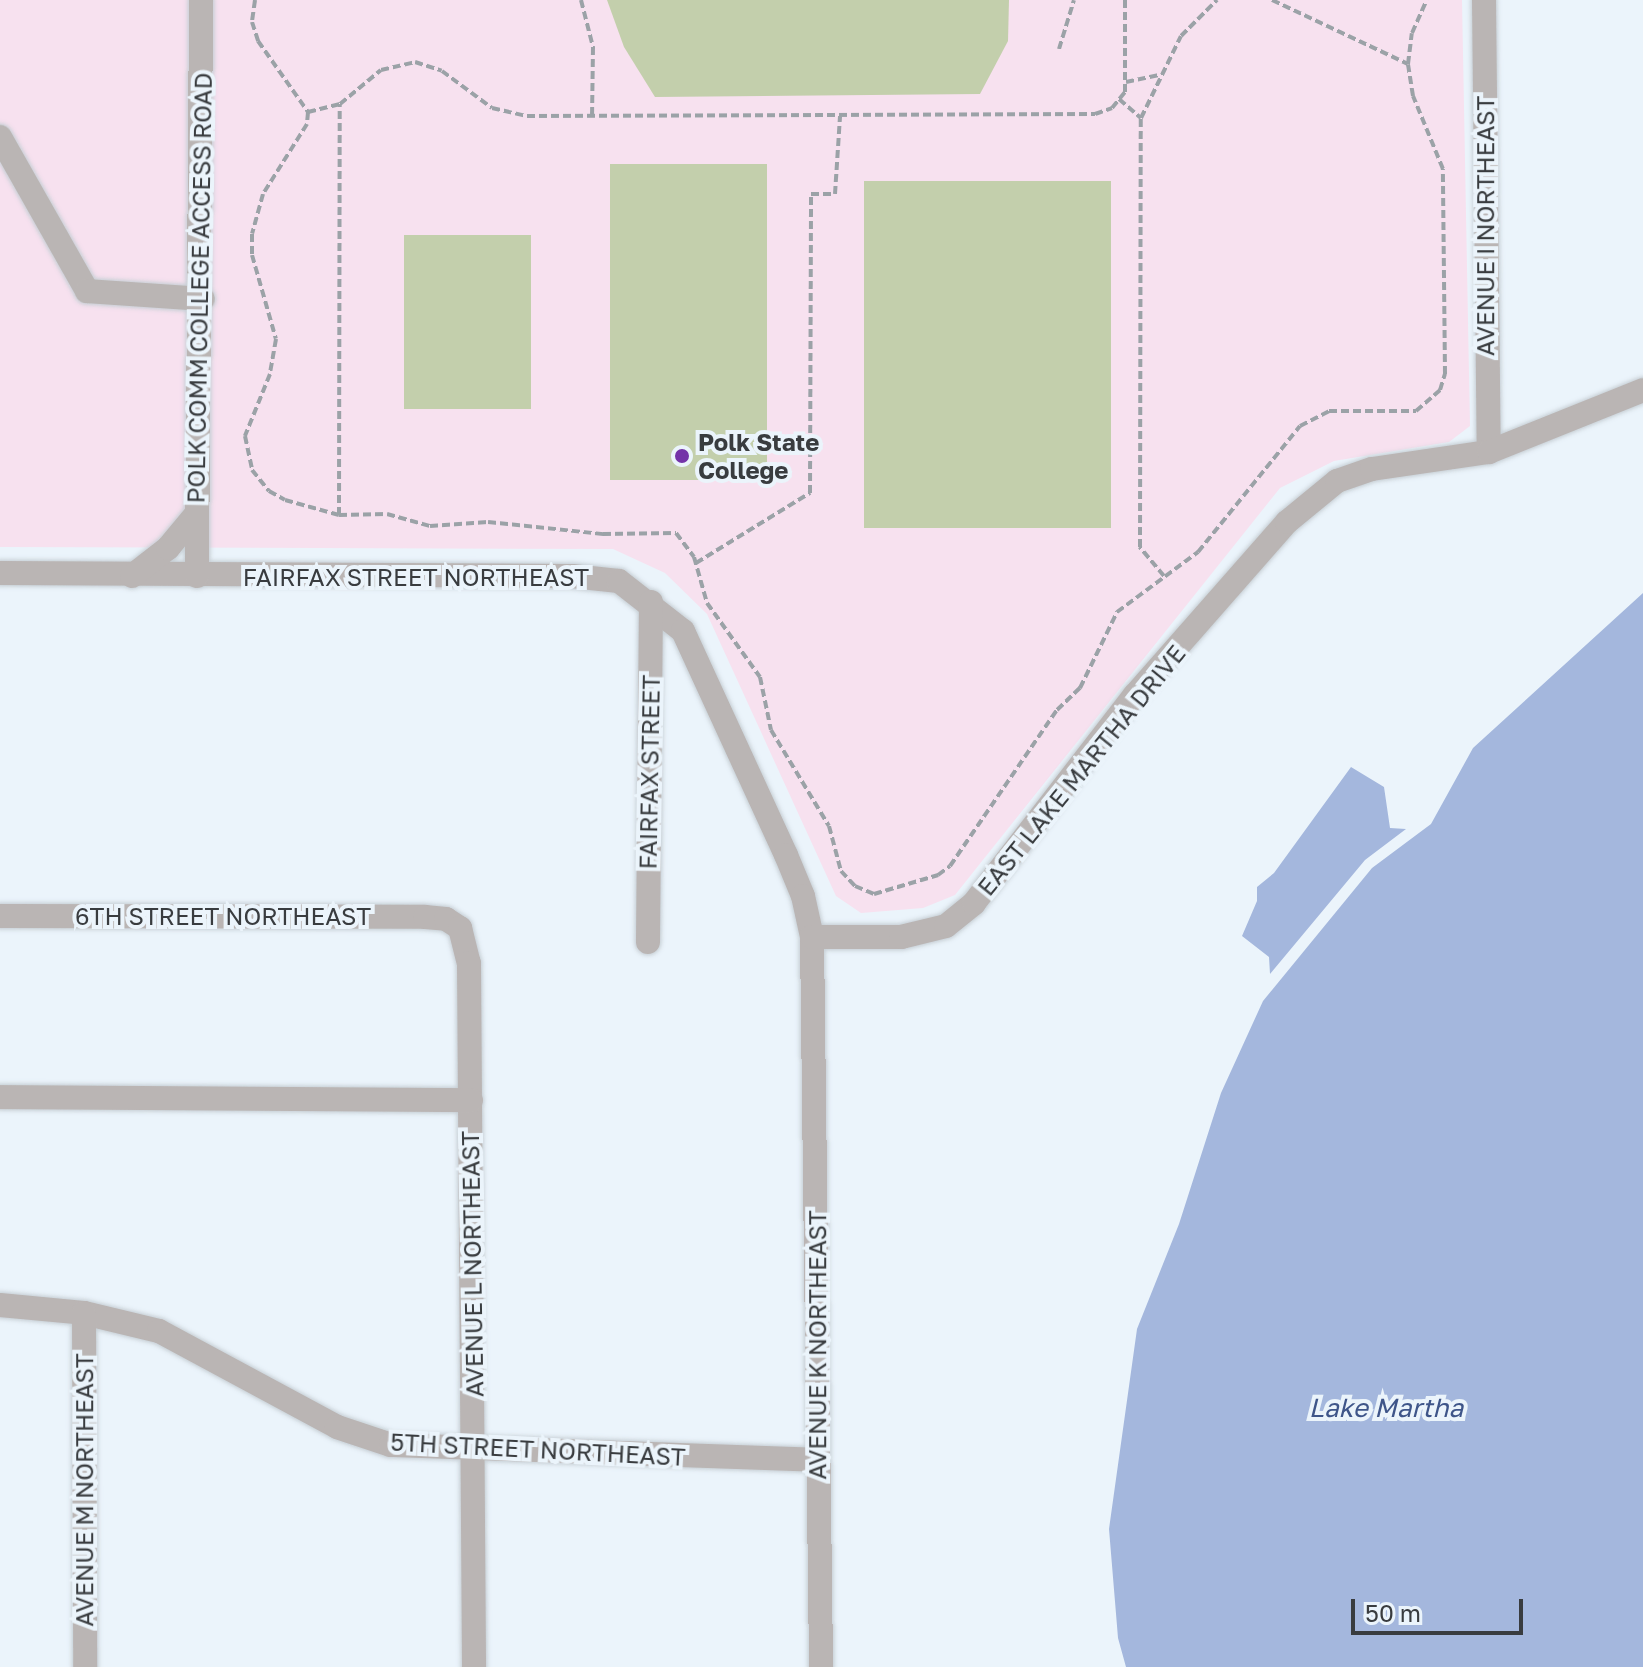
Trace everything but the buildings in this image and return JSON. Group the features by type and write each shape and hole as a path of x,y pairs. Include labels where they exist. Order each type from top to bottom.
{"street":[{"name":"POLK COMM COLLEGE ACCESS ROAD","path":"197,576 203,299 201,0"},
{"name":"AVENUE I NORTHEAST","path":"1484,0 1489,452"},
{"path":"0,137 87,291 203,299"},
{"name":"EAST LAKE MARTHA DRIVE","path":"812,937 901,937 946,926 999,876 1135,695 1311,498 1358,472 1489,452 1643,390"},
{"path":"132,576 168,548 197,513"},
{"name":"FAIRFAX STREET NORTHEAST","path":"0,573 572,576 619,581 651,602 683,631 792,868 812,937 816,1023"},
{"name":"FAIRFAX STREET","path":"648,942 651,602"},
{"name":"6TH STREET NORTHEAST","path":"0,916 446,919"},
{"name":"AVENUE L NORTHEAST","path":"446,919 460,928 467,943 475,1450 474,1667"},
{"name":"AVENUE K NORTHEAST","path":"816,1023 821,1667"},
{"path":"0,1097 471,1100"},
{"name":"5TH STREET NORTHEAST","path":"0,1305 84,1313 159,1331 373,1441 475,1450 818,1460"},
{"name":"AVENUE M NORTHEAST","path":"84,1313 85,1667"}],"path":[{"path":"255,0 252,22 258,41 308,112 307,124 263,194 252,234 252,255 276,339 270,374 245,436 252,470 269,491 339,515 387,514 430,526 488,522 603,534 666,530 686,542 696,563 707,603 760,677 771,730 829,826 841,871 855,886 874,894 950,866 1057,710 1080,688 1117,612 1198,552 1300,426 1329,411 1416,411 1440,390 1443,169 1413,96 1408,64 1412,33 1427,0"},
{"path":"581,0 593,47 592,117"},
{"path":"1059,49 1074,0"},
{"path":"308,112 340,104 381,70 415,62 442,71 492,108 512,114 592,117 1075,117 1112,108 1119,99 1126,82 1125,0"},
{"path":"1164,576 1140,547 1141,118 1191,22 1217,0"},
{"path":"1272,0 1408,64"},
{"path":"1126,82 1150,81 1162,73"},
{"path":"1119,99 1141,118"},
{"path":"339,515 340,104"},
{"path":"696,563 810,493 811,194 835,194 840,116"}],"shaded area":[{"name":"Polk State College","path":"0,0 1462,0 1470,426 1449,442 1334,461 1280,488 955,895 923,908 861,913 836,896 707,614 665,573 613,549 0,547"}],"green space":[{"path":"607,0 1009,0 1008,41 980,94 655,97 624,47"},
{"path":"610,164 767,164 767,480 610,480"},
{"path":"864,181 1111,181 1111,528 864,528"},
{"path":"404,235 531,235 531,409 404,409"}],"water":[{"name":"Lake Martha","path":"1643,593 1643,1667 1126,1667 1118,1638 1109,1529 1137,1329 1179,1224 1221,1093 1263,1001 1372,868 1431,824 1473,748"},
{"path":"1351,767 1384,787 1390,828 1406,829 1365,860 1270,974 1269,957 1242,936 1257,901 1257,887 1274,873"}],"place":[{"name":"Polk State College","path":"682,456"}]}
